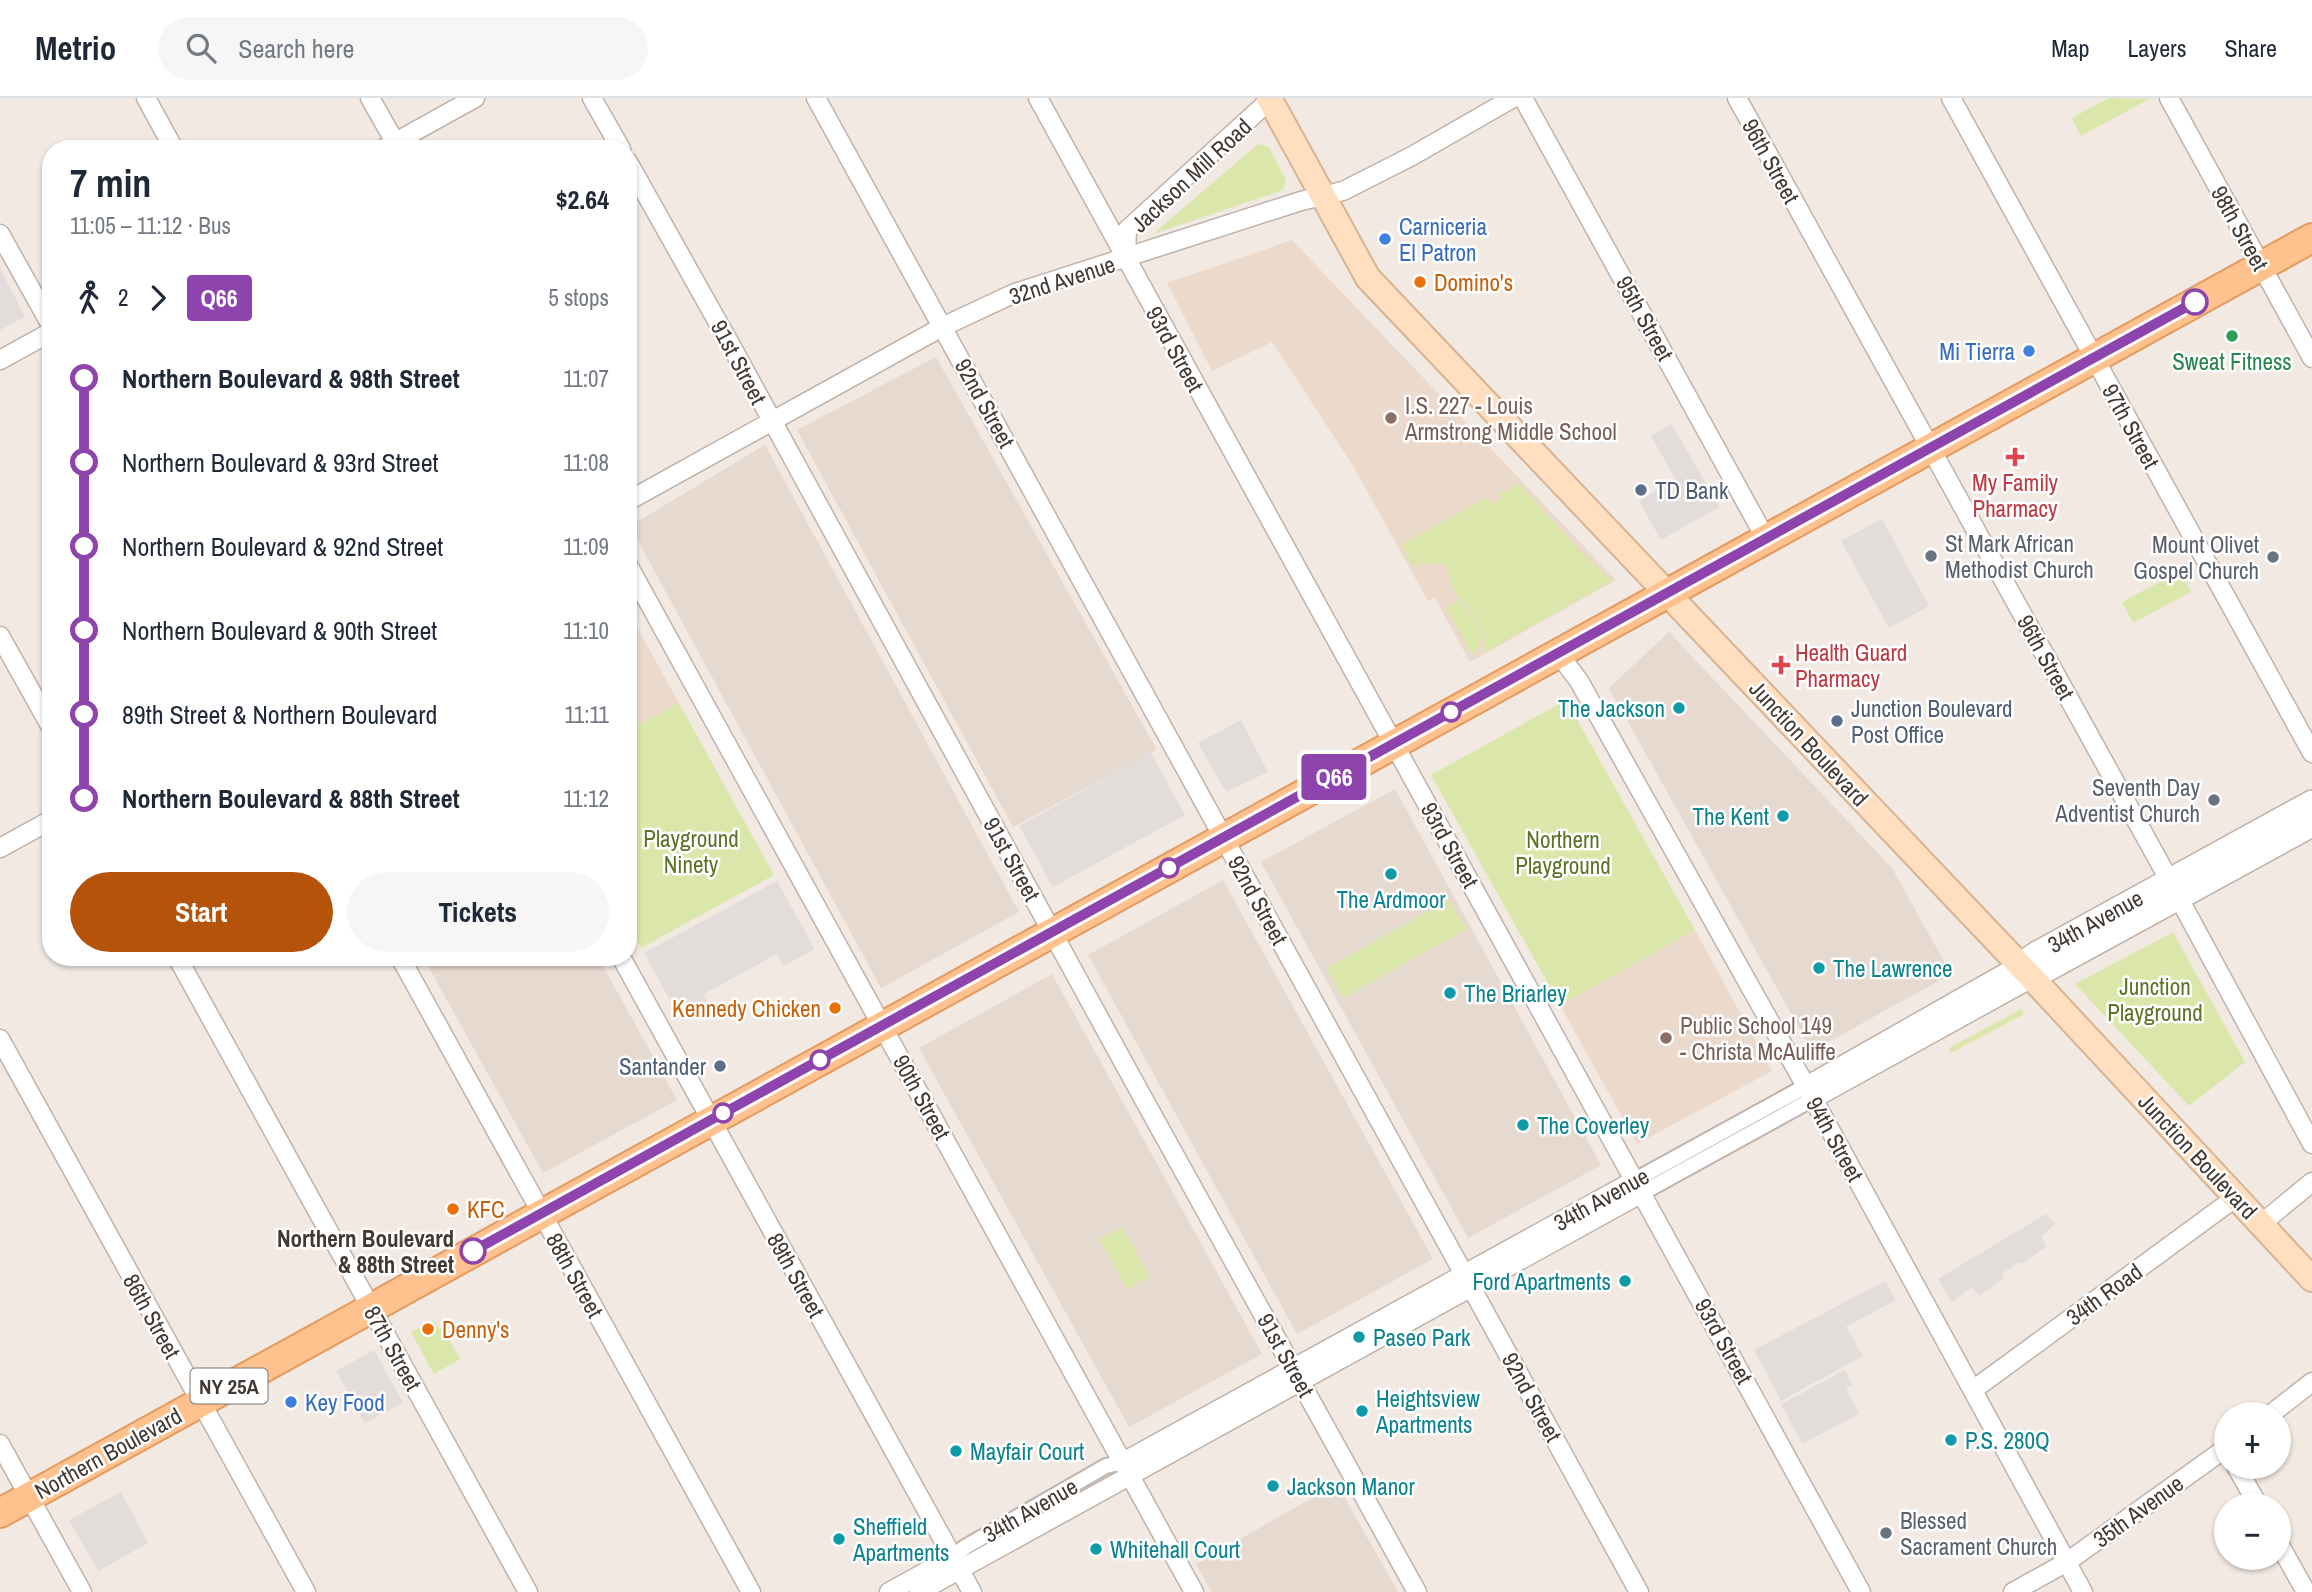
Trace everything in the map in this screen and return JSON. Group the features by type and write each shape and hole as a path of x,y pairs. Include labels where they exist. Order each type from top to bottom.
{"main road":[{"path":"1271,99 1322,196"},
{"name":"Junction Boulevard","path":"1322,196 1368,278 2026,972 2312,1279"},
{"name":"Northern Boulevard","path":"0,1513 2312,238"}],"street":[{"path":"146,98 169,140"},
{"path":"370,98 390,140"},
{"path":"405,140 475,98"},
{"path":"593,98 616,140"},
{"name":"92nd Street","path":"816,98 1639,1592"},
{"name":"93rd Street","path":"1038,98 1861,1592"},
{"name":"32nd Avenue","path":"637,496 942,327 1015,293 1343,191 1401,162 1513,98"},
{"name":"95th Street","path":"1523,98 1766,539"},
{"name":"96th Street","path":"1737,98 2312,1144"},
{"name":"97th Street","path":"1951,98 2312,753"},
{"name":"98th Street","path":"2169,98 2312,358"},
{"name":"Jackson Mill Road","path":"1126,258 1127,230 1271,99"},
{"name":"91st Street","path":"637,178 1418,1592"},
{"path":"0,234 42,309"},
{"path":"0,360 42,337"},
{"name":"90th Street","path":"637,581 1195,1592"},
{"path":"0,636 42,711"},
{"name":"94th Street","path":"1558,653 1579,681 1809,1092 2083,1592"},
{"name":"34th Avenue","path":"889,1592 956,1563 1639,1187 2174,889 2312,802"},
{"path":"0,848 42,825"},
{"name":"34th Avenue","path":"2174,889 2312,825"},
{"name":"87th Street","path":"182,966 528,1592"},
{"name":"88th Street","path":"405,966 751,1592"},
{"name":"89th Street","path":"626,966 972,1592"},
{"name":"86th Street","path":"0,1039 306,1592"},
{"path":"2261,1224 2312,1182"},
{"name":"34th Road","path":"1973,1390 2235,1198"},
{"path":"2286,1402 2312,1382"},
{"path":"0,1444 82,1592"},
{"name":"35th Avenue","path":"2013,1592 2067,1562 2214,1457"},
{"name":"34th Avenue","path":"919,1592 956,1563"},
{"path":"2291,1565 2306,1592"}],"shaded area":[{"name":"I.S. 227 - Louis Armstrong Middle School","path":"1292,240 1616,580 1470,662 1435,598 1428,601 1352,464 1272,342 1212,371 1167,283"},
{"path":"0,268 25,317 0,330"},
{"path":"936,357 1157,750 1013,827 797,430"},
{"path":"1672,424 1719,507 1661,540 1639,501 1676,480 1651,436"},
{"path":"765,445 1019,912 881,988 637,539 637,522"},
{"path":"1882,519 1929,606 1889,628 1841,541"},
{"path":"637,627 679,703 637,726"},
{"path":"1669,632 1892,868 1951,974 1812,1051 1609,688"},
{"path":"1241,720 1268,772 1226,792 1198,743"},
{"path":"1151,753 1185,815 1053,887 1019,826"},
{"path":"1395,789 1601,1165 1468,1238 1261,862"},
{"path":"1223,880 1433,1259 1297,1334 1088,955"},
{"path":"777,881 815,949 784,966 777,954 704,994 709,1005 681,1020 644,953"},
{"name":"Public School 149 - Christa McAuliffe","path":"1695,930 1772,1071 1637,1144 1560,1005"},
{"path":"428,966 603,966 677,1100 543,1173"},
{"path":"1052,974 1262,1354 1129,1427 919,1048"},
{"path":"2046,1214 2055,1224 2041,1236 2047,1246 2002,1274 2004,1278 1979,1296 1972,1287 1952,1302 1938,1279"},
{"path":"1885,1281 1896,1300 1846,1327 1863,1356 1781,1401 1754,1350"},
{"path":"374,1350 403,1403 365,1423 336,1371"},
{"path":"1845,1370 1852,1385 1846,1388 1859,1414 1802,1444 1781,1404"},
{"path":"1337,1484 1398,1592 1212,1592 1196,1564"},
{"path":"121,1492 148,1543 98,1571 69,1520"}],"green space":[{"path":"2109,98 2149,99 2081,136 2072,118"},
{"path":"1258,144 1269,147 1286,180 1283,190 1153,234"},
{"path":"1519,484 1581,552 1612,581 1484,653 1482,629 1458,595 1443,563 1412,565 1402,544 1488,497 1492,504 1501,499 1499,494"},
{"path":"2180,571 2191,592 2133,623 2122,602"},
{"path":"1458,600 1478,624 1482,637 1473,656 1446,608"},
{"name":"Northern Playground","path":"1566,700 1695,930 1560,1005 1431,775"},
{"name":"Playground Ninety","path":"679,703 774,875 641,948 637,940 637,726"},
{"path":"1449,900 1467,929 1343,998 1326,968"},
{"name":"Junction Playground","path":"2173,932 2245,1062 2189,1106 2075,984"},
{"path":"2021,1009 2024,1014 1951,1053 1949,1048"},
{"path":"1122,1227 1150,1277 1127,1289 1099,1239"},
{"path":"434,1320 439,1329 443,1328 460,1359 434,1374 411,1332"}],"bus line":[{"name":"Q66","path":"473,1251 2195,302"}],"place":[{"name":"Carniceria El Patron","path":"1385,239"},
{"name":"Domino's","path":"1420,282"},
{"name":"Sweat Fitness","path":"2232,336"},
{"name":"Mi Tierra","path":"2029,351"},
{"name":"I.S. 227 - Louis Armstrong Middle School","path":"1391,418"},
{"name":"My Family Pharmacy","path":"2015,457"},
{"name":"TD Bank","path":"1641,490"},
{"name":"St Mark African Methodist Church","path":"1931,556"},
{"name":"Mount Olivet Gospel Church","path":"2273,557"},
{"name":"Health Guard Pharmacy","path":"1781,665"},
{"name":"The Jackson","path":"1679,708"},
{"name":"Junction Boulevard Post Office","path":"1837,721"},
{"name":"Seventh Day Adventist Church","path":"2214,800"},
{"name":"The Kent","path":"1783,816"},
{"name":"The Ardmoor","path":"1391,874"},
{"name":"The Lawrence","path":"1819,968"},
{"name":"The Briarley","path":"1450,993"},
{"name":"Kennedy Chicken","path":"835,1008"},
{"name":"Public School 149 - Christa McAuliffe","path":"1666,1038"},
{"name":"Santander","path":"720,1066"},
{"name":"The Coverley","path":"1523,1125"},
{"name":"KFC","path":"453,1209"},
{"name":"Northern Boulevard & 88th Street","path":"473,1251"},
{"name":"Ford Apartments","path":"1625,1281"},
{"name":"Denny's","path":"428,1329"},
{"name":"Paseo Park","path":"1359,1337"},
{"name":"Key Food","path":"291,1402"},
{"name":"Heightsview Apartments","path":"1362,1411"},
{"name":"P.S. 280Q","path":"1951,1440"},
{"name":"Mayfair Court","path":"956,1451"},
{"name":"Jackson Manor","path":"1273,1486"},
{"name":"Blessed Sacrament Church","path":"1886,1533"},
{"name":"Sheffield Apartments","path":"839,1539"},
{"name":"Whitehall Court","path":"1096,1549"}]}
